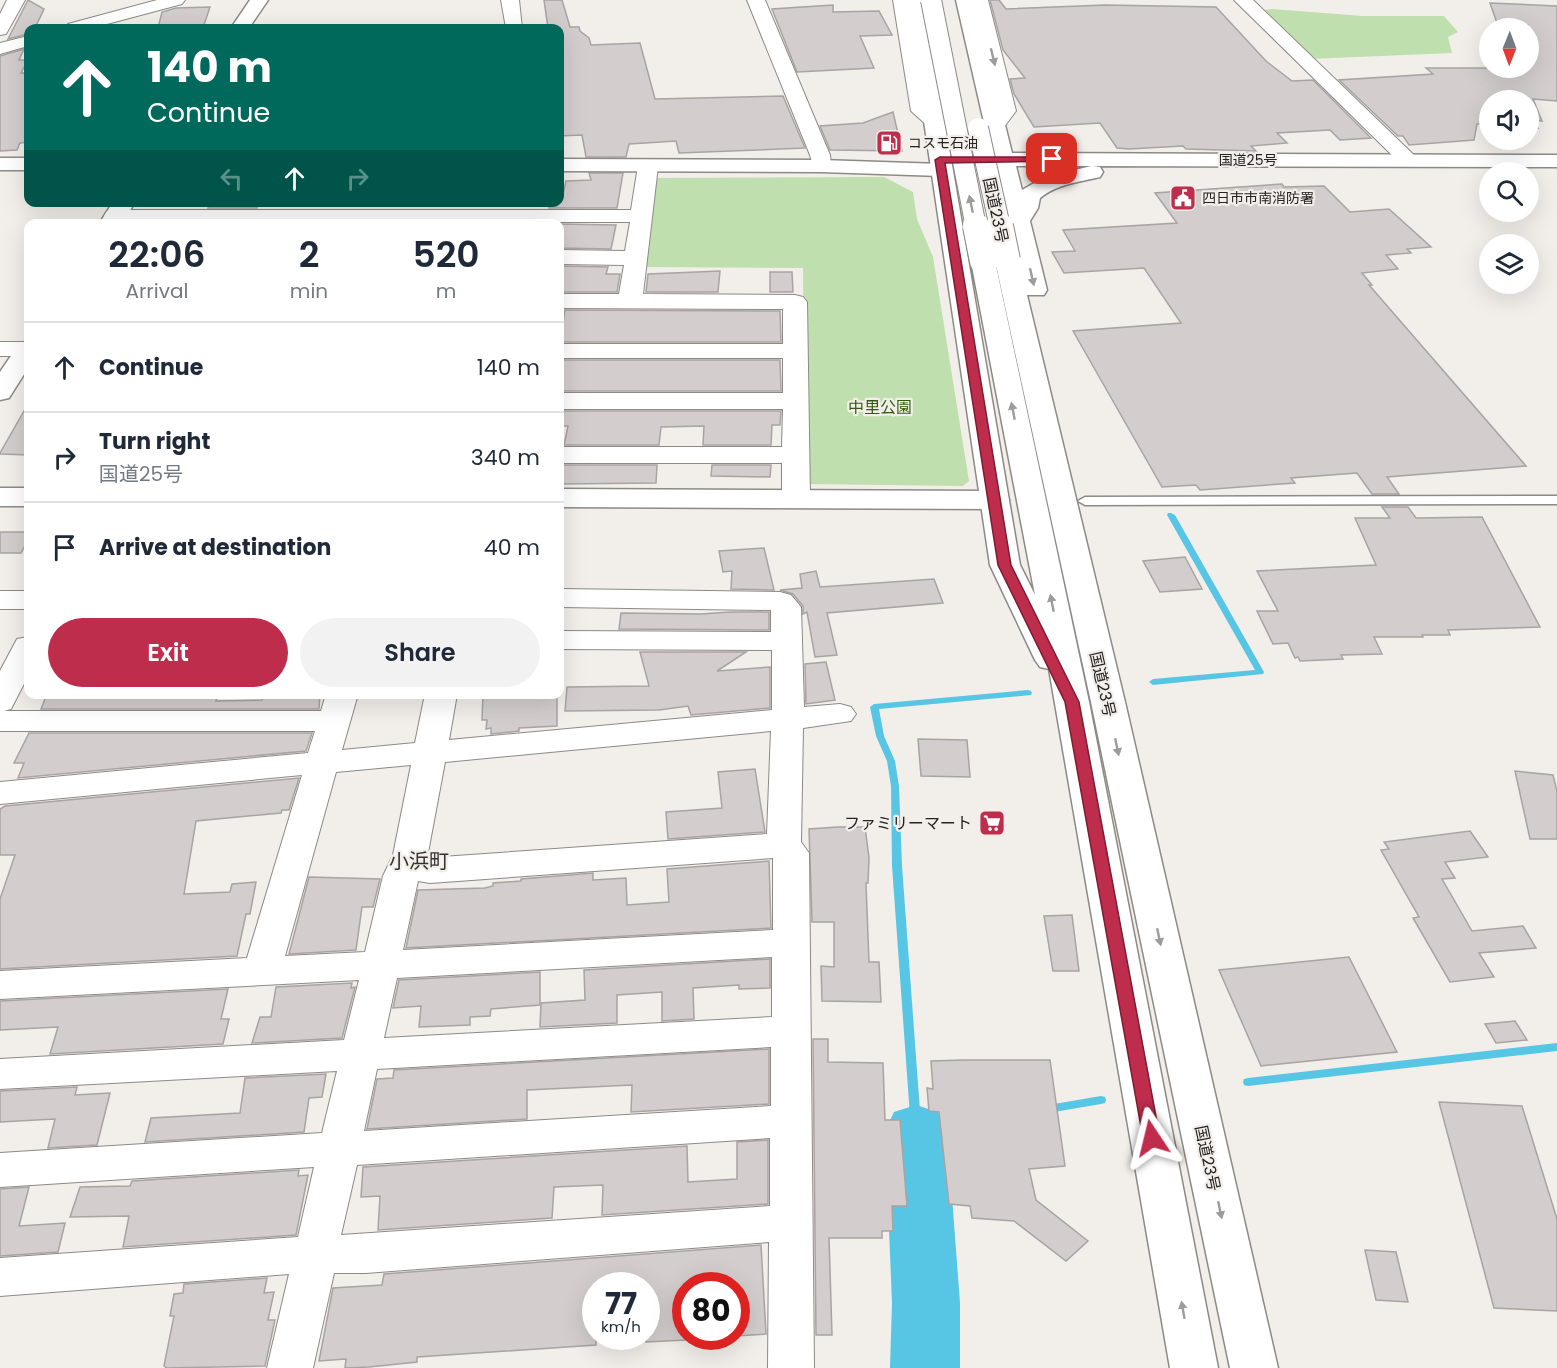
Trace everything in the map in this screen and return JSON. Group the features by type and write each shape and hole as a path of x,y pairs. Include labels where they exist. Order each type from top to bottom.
{"main road":[{"path":"243,24 259,0"},
{"name":"国道23号","path":"931,0 1108,702 1254,1368"},
{"name":"国道23号","path":"951,0 1072,702 1194,1368"},
{"path":"917,9 1005,565 1072,702"},
{"path":"967,9 1085,501 1108,702"},
{"name":"国道25号","path":"564,165 821,166 1557,161"},
{"path":"0,164 24,164"},
{"name":"国道25号","path":"1004,164 1099,170 1557,168"},
{"path":"1019,220 1027,208 1029,195 1040,186 1060,178 1099,170"},
{"path":"0,392 24,355"},
{"path":"0,497 24,497"},
{"path":"564,498 995,500"}],"street":[{"path":"0,30 16,0"},
{"path":"89,24 176,0"},
{"path":"510,0 513,24"},
{"path":"756,0 820,155 821,166"},
{"path":"902,0 921,111 937,124"},
{"path":"979,0 1006,111 994,127"},
{"path":"1243,0 1409,161"},
{"path":"0,49 24,42"},
{"path":"630,301 648,166"},
{"path":"116,214 181,219"},
{"path":"240,219 470,214 641,216"},
{"path":"564,257 636,258"},
{"path":"564,301 795,302 796,498"},
{"path":"0,349 24,349"},
{"path":"564,351 795,351"},
{"path":"564,401 795,401"},
{"path":"564,455 795,455"},
{"path":"564,598 780,601 786,607 785,845 791,853 789,943 791,1368"},
{"path":"0,600 24,600"},
{"path":"564,640 785,641"},
{"path":"0,702 24,658"},
{"path":"290,1368 381,964 404,867 411,855 440,699"},
{"path":"0,721 338,708 262,970"},
{"path":"0,793 840,714"},
{"path":"404,867 430,872 785,845"},
{"path":"0,985 789,943"},
{"path":"0,1074 790,1031"},
{"path":"0,1170 789,1121"},
{"path":"0,1277 315,1254 366,1254 791,1222"}],"lane":[{"path":"1085,501 1557,500"}],"green space":[{"path":"1264,10 1363,16 1444,16 1458,32 1448,37 1452,53 1310,59"},
{"name":"中里公園","path":"884,177 913,192 917,219 933,257 969,481 963,486 805,484 803,268 641,267 653,178"}],"building":[{"path":"28,0 44,9 37,24 24,24 24,35 8,39"},
{"path":"544,0 562,0 570,27 579,27 580,31 589,38 591,45 640,43 655,99 783,96 805,148 679,153 676,141 629,144 626,157 586,157 582,135 564,136 564,24 547,24"},
{"path":"990,0 999,0 1006,9 1105,5 1216,7 1266,61 1292,81 1313,80 1371,138 1340,140 1330,130 1277,133 1287,143 1251,146 1256,151 1186,149 1183,146 1129,149 1117,148 1100,123 1034,127 1014,94 1010,79 1025,78 1003,50"},
{"path":"1490,3 1557,6 1557,101 1539,100 1539,90 1479,90 1479,124 1477,124 1474,140 1409,145 1403,136 1398,136 1339,80 1433,74 1426,68 1479,68 1479,78 1539,78 1539,18 1495,18"},
{"path":"833,5 833,12 879,11 892,35 860,36 874,68 797,72 772,9"},
{"path":"210,7 204,24 159,24 162,12 176,8"},
{"path":"24,49 19,60 24,60 21,73 24,73 24,142 20,143 17,150 0,151 0,56"},
{"path":"893,112 902,151 830,150 820,126 863,123"},
{"path":"589,173 623,173 617,208 549,208 564,207 566,181 591,180"},
{"path":"1282,184 1284,187 1324,186 1350,212 1389,209 1431,247 1407,249 1411,253 1386,255 1398,269 1362,273 1372,285 1369,285 1526,466 1387,477 1399,494 1372,494 1357,473 1291,478 1295,483 1200,490 1196,485 1162,487 1073,331 1181,323 1144,268 1064,273 1052,252 1075,251 1063,230 1177,223 1155,193"},
{"path":"208,207 257,207 257,208"},
{"path":"564,224 616,225 611,249 564,248"},
{"path":"564,266 608,267 606,274 620,274 617,292 564,292"},
{"path":"720,271 718,292 646,292 648,274"},
{"path":"770,272 792,272 793,292 770,292"},
{"path":"565,310 780,311 781,342 564,342"},
{"path":"564,360 780,360 781,391 564,391"},
{"path":"24,411 24,455 0,453"},
{"path":"564,411 781,411 780,425 772,425 771,445 703,445 704,426 661,427 659,445 564,445 568,426 564,426"},
{"path":"564,465 657,465 656,483 564,484"},
{"path":"712,465 771,465 770,477 711,476"},
{"path":"1382,507 1408,507 1416,518 1482,517 1540,627 1448,630 1450,635 1422,635 1423,637 1374,637 1382,654 1341,655 1343,659 1300,661 1298,657 1295,658 1288,643 1273,644 1257,611 1278,611 1257,571 1376,565 1355,518 1390,518"},
{"path":"0,532 24,532 24,547 21,553 0,553"},
{"path":"764,548 774,590 731,589 732,571 723,572 719,551"},
{"path":"1185,557 1202,589 1160,592 1143,561"},
{"path":"816,571 820,587 934,579 943,603 827,613 837,655 815,657 807,612 803,614 803,606 793,594 780,590 802,588 800,574"},
{"path":"769,612 769,630 619,629 621,613"},
{"path":"640,652 746,652 717,671 770,667 770,708 691,715 688,706 659,710 565,711 567,687 649,686"},
{"path":"826,662 835,700 806,704 805,664"},
{"path":"45,699 217,699 216,701 320,699 319,709 41,709"},
{"path":"483,699 557,699 557,726 519,728 519,731 491,734 491,728 486,729 487,720 482,720"},
{"path":"29,733 312,733 306,751 18,778 24,763 14,763"},
{"path":"918,739 967,740 970,777 921,776"},
{"path":"755,769 765,832 668,839 666,812 722,808 718,772"},
{"path":"1515,771 1553,775 1557,791 1557,839 1530,839"},
{"path":"299,778 289,810 282,810 281,813 196,821 184,894 230,892 232,884 256,882 250,914 246,914 237,956 0,969 0,899 15,855 0,855 0,809 5,806"},
{"path":"865,827 869,858 868,883 866,883 869,962 879,962 881,1002 822,1001 821,966 834,967 834,922 812,922 809,829"},
{"path":"1470,831 1488,857 1445,862 1455,878 1442,879 1472,931 1523,926 1536,948 1479,953 1494,977 1450,982 1413,918 1419,917 1381,850 1389,849 1384,842"},
{"path":"769,861 771,928 406,948 418,890 485,888 493,886 493,883 521,881 521,879 593,873 593,880 626,878 627,905 669,902 667,869"},
{"path":"309,877 380,879 373,907 362,907 356,950 289,954"},
{"path":"1072,915 1079,971 1053,971 1044,916"},
{"path":"1349,957 1397,1052 1261,1066 1219,970"},
{"path":"770,959 770,988 739,989 739,985 693,988 694,1019 662,1021 662,992 617,995 617,1023 540,1027 541,1003 585,1000 584,970"},
{"path":"540,972 540,1005 491,1009 490,1016 470,1017 470,1025 419,1027 421,1006 393,1008 399,980"},
{"path":"352,983 351,988 355,987 342,1038 252,1043 260,1017 271,1017 276,987"},
{"path":"228,989 221,1019 229,1019 223,1044 50,1054 58,1027 0,1030 0,1001"},
{"path":"1515,1021 1527,1040 1496,1043 1485,1024"},
{"path":"813,1039 828,1039 828,1062 883,1063 885,1120 900,1120 907,1206 892,1206 893,1231 882,1231 882,1238 829,1238 832,1335 816,1335"},
{"path":"769,1049 769,1104 631,1112 632,1085 527,1090 527,1119 367,1129 377,1079 393,1078 394,1070"},
{"path":"1050,1060 1065,1166 1029,1169 1036,1200 1088,1241 1066,1261 1014,1221 972,1218 970,1206 949,1204 939,1112 929,1111 927,1088 933,1089 931,1061"},
{"path":"326,1074 322,1097 309,1098 304,1132 145,1142 151,1118 240,1113 245,1078"},
{"path":"77,1087 75,1095 110,1093 97,1145 48,1148 55,1119 0,1122 0,1091"},
{"path":"1439,1102 1522,1106 1557,1219 1557,1311 1494,1308"},
{"path":"768,1140 768,1204 602,1215 603,1185 554,1187 552,1218 378,1230 380,1196 361,1197 363,1167 687,1146 688,1182 737,1179 737,1142"},
{"path":"299,1170 298,1176 308,1175 296,1235 123,1247 129,1216 70,1217 80,1187 130,1186 132,1181"},
{"path":"29,1187 19,1226 65,1223 58,1252 0,1256 0,1189"},
{"path":"761,1245 766,1334 750,1335 750,1272 672,1272 672,1341 660,1341 660,1272 582,1272 582,1346 417,1357 417,1362 369,1367 345,1368 346,1359 319,1361 333,1288 382,1285 384,1274"},
{"path":"1365,1250 1396,1252 1408,1302 1376,1300"},
{"path":"267,1278 264,1293 274,1292 268,1320 275,1320 265,1366 167,1368 164,1366 174,1316 170,1316 174,1294 183,1293 184,1284"}],"waterway":[{"path":"1153,682 1260,672 1171,515"},
{"path":"949,1125 916,1130 897,866 895,786 891,761 880,736 874,707 1028,693"},
{"path":"1248,1082 1557,1047"},
{"path":"1048,1109 1101,1100"},
{"path":"916,1130 926,1303 925,1368"}],"place":[{"name":"コスモ石油","path":"889,143"},
{"name":"四日市市南消防署","path":"1183,198"},
{"name":"ファミリーマート","path":"992,823"}],"district":[{"name":"小浜町","path":"419,861"}],"route":[{"path":"1052,159 940,160 1005,565 1072,702 1152,1138"}]}
